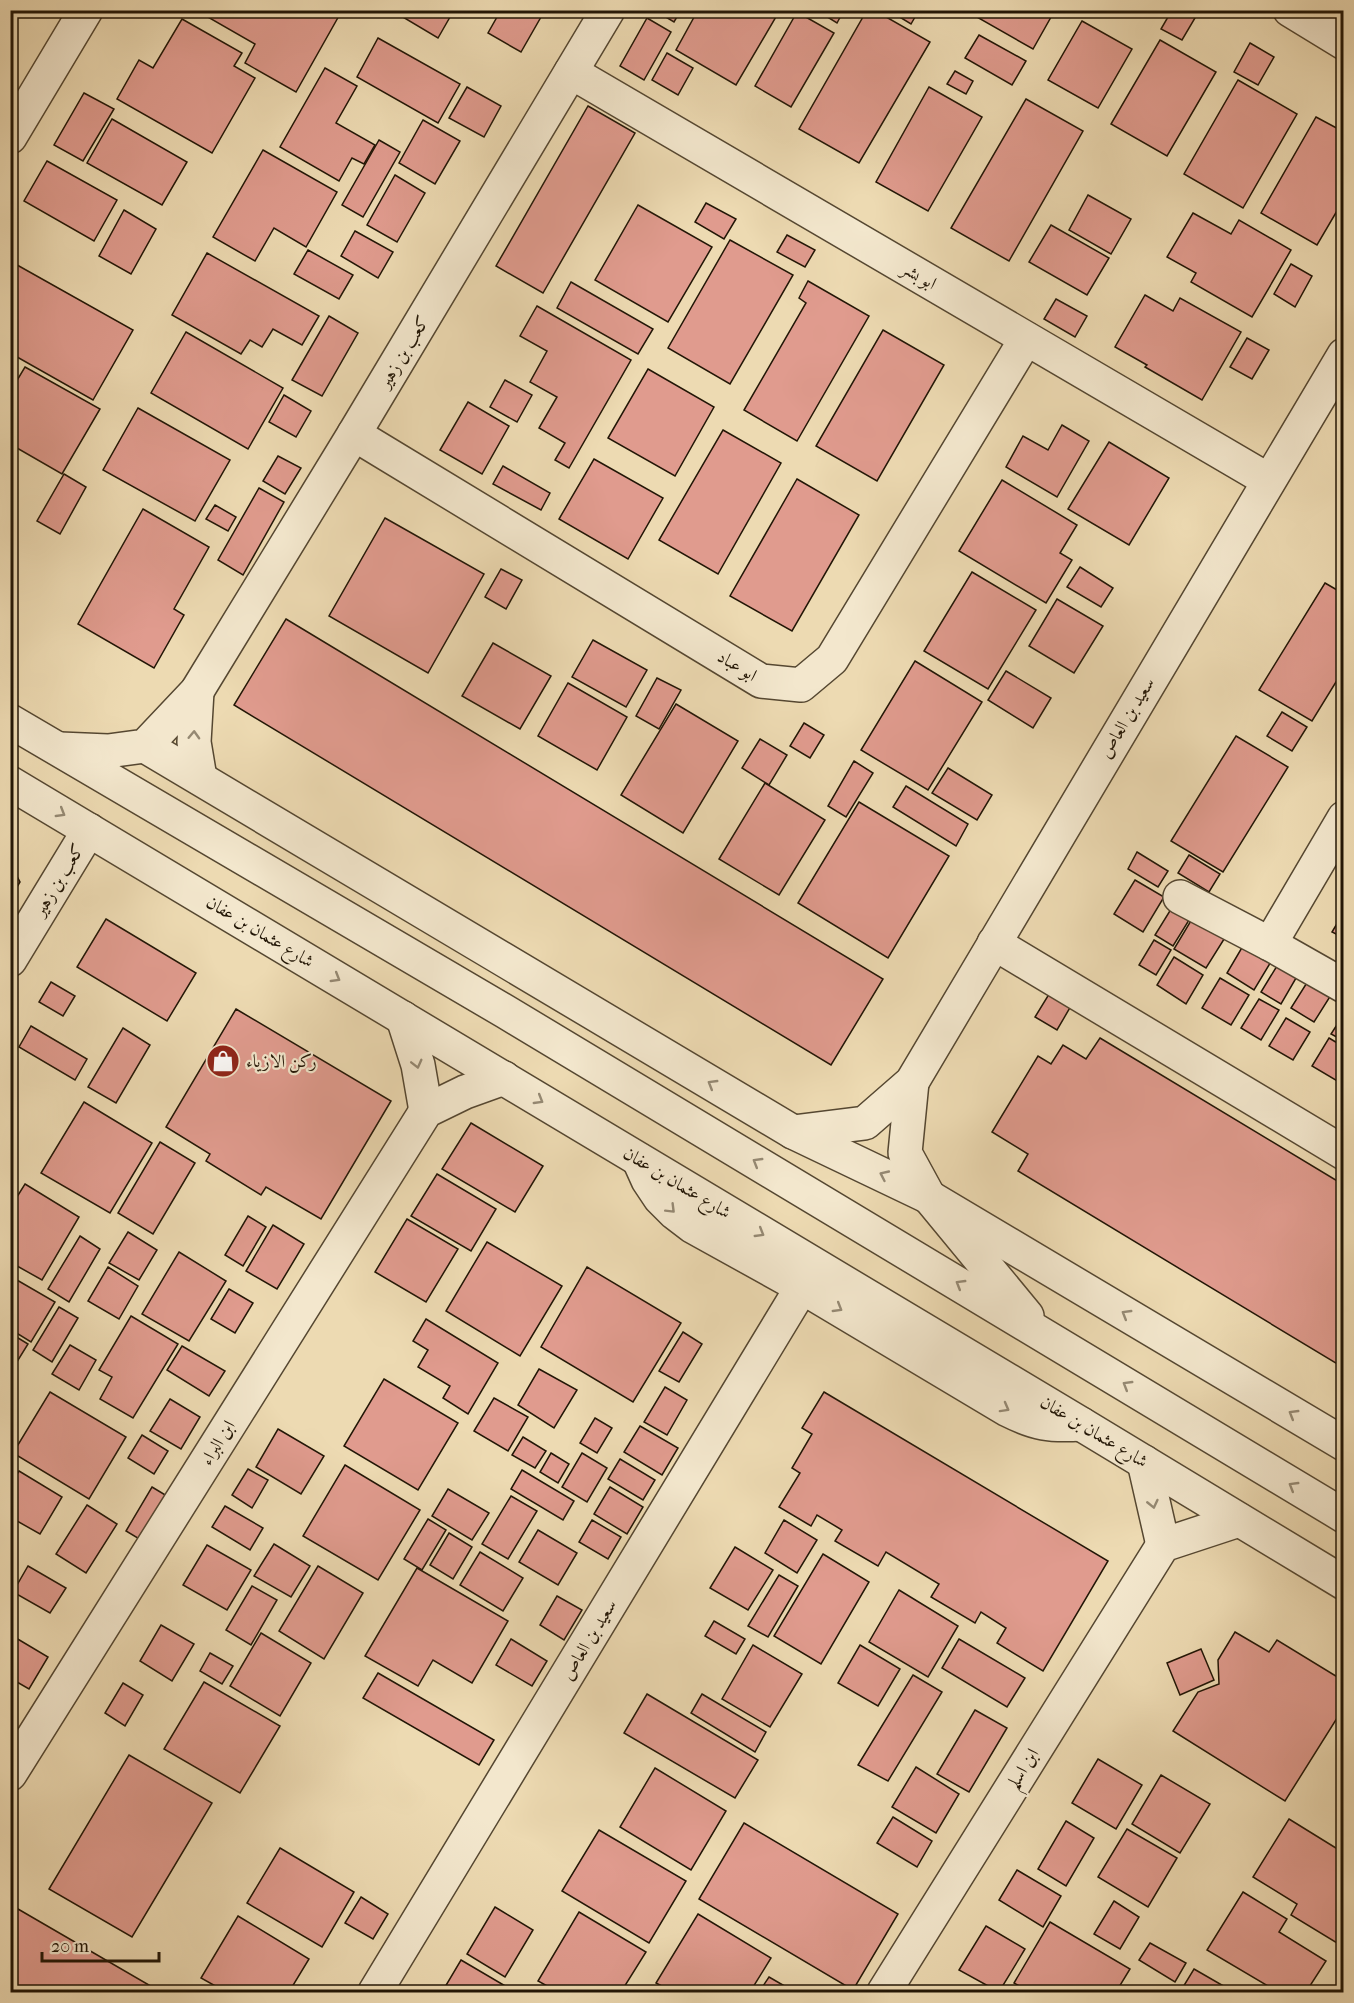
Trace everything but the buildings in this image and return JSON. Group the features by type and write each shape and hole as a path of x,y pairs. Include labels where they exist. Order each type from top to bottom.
{"street":[{"path":"10,137 86,10"},
{"name":"كعب بن زهير","path":"146,746 197,692 608,10"},
{"path":"1290,10 1344,43"},
{"name":"ابو بشر","path":"571,72 1268,480"},
{"name":"ابو عباد","path":"354,434 761,681 801,685 832,660 1026,339"},
{"name":"سعيد بن العاص","path":"793,1132 865,1123 912,1082 1344,355"},
{"name":"كعب بن زهير","path":"197,692 194,742 200,778"},
{"path":"10,721 506,1012 1344,1516"},
{"path":"60,749 108,751 146,746 793,1132 929,1197 1344,1444"},
{"name":"شارع عثمان بن عفان","path":"10,783 1344,1583"},
{"path":"1270,944 1344,818"},
{"name":"كعب بن زهير","path":"10,960 89,830"},
{"path":"1180,897 1344,986"},
{"path":"994,943 1344,1153"},
{"path":"403,1018 418,1065 426,1112 465,1092 504,1078"},
{"name":"سعيد بن العاص","path":"912,1082 905,1153 929,1197"},
{"name":"ابن البراء","path":"10,1774 426,1112"},
{"path":"639,1160 660,1198 692,1226 802,1287 1008,1410 1031,1421 1056,1425 1081,1424"},
{"path":"929,1197 1041,1333"},
{"name":"سعيد بن العاص","path":"375,1992 802,1287"},
{"path":"1143,1462 1162,1545 1239,1520"},
{"name":"ابن اسلم","path":"884,1992 1162,1545"}],"place":[{"name":"ركن الازياء","path":"223,1061"}]}
